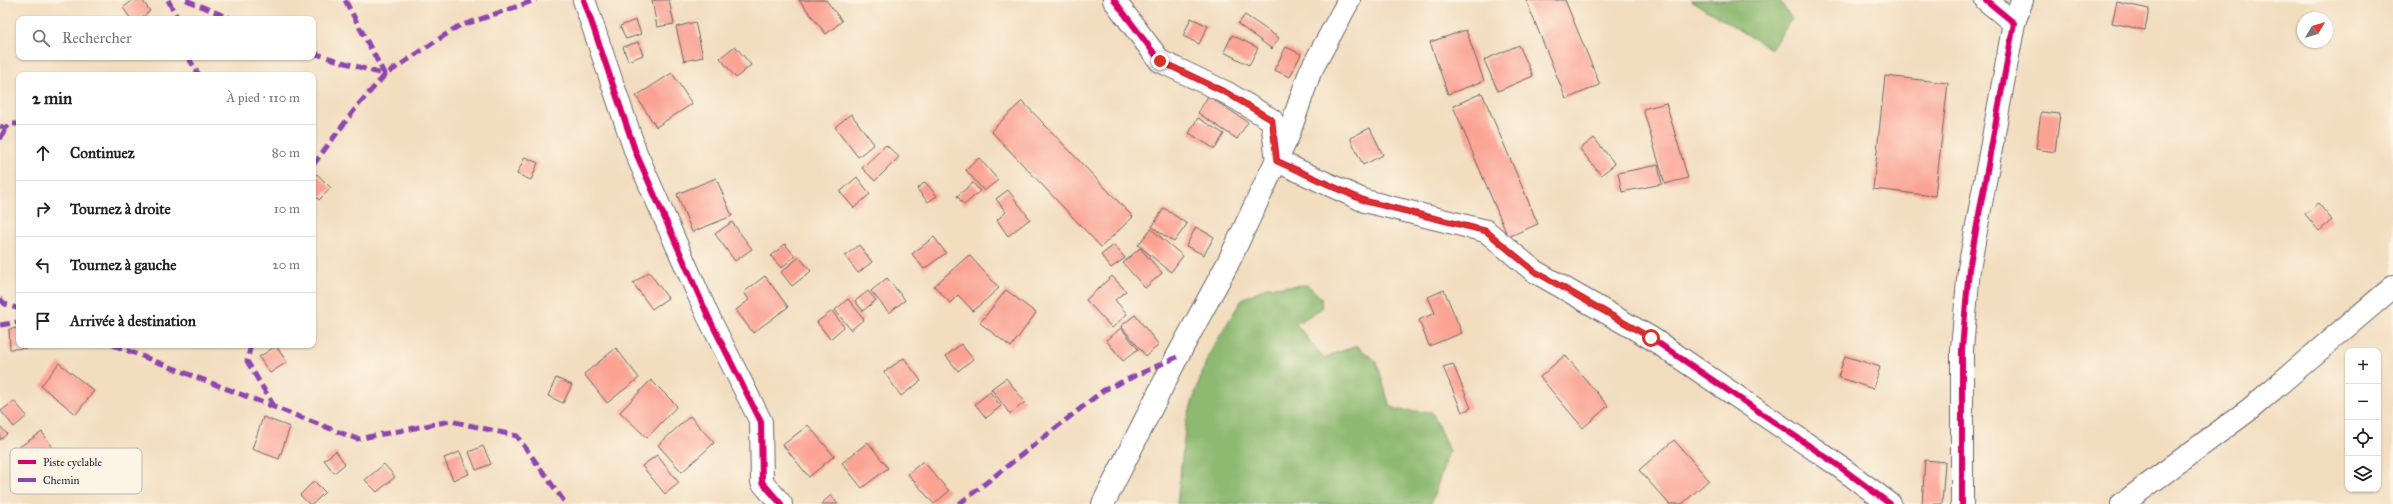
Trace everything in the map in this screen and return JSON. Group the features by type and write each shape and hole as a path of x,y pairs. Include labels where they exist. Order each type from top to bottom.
{"street":[{"path":"584,0 636,153 708,316 761,422 762,482 781,504"},
{"path":"1114,0 1160,61 1227,93 1272,120 1276,161"},
{"path":"1103,504 1177,357 1227,265 1288,136 1310,72 1349,0"},
{"path":"1986,0 2014,23"},
{"path":"1962,504 1962,349 1969,269 2014,23 2022,0"},
{"path":"1276,161 1365,201 1486,231 1534,271 1651,338 1830,460 1890,504"},
{"path":"2122,504 2250,409 2393,287"}],"green space":[{"path":"1690,0 1779,0 1792,19 1771,49"},
{"path":"1308,285 1321,298 1322,308 1296,324 1324,359 1333,354 1357,346 1377,362 1389,404 1398,410 1432,412 1449,451 1431,504 1177,504 1186,421 1208,356 1242,299 1267,287"}],"building":[{"path":"133,0 142,0 150,11 144,16 129,16 123,8"},
{"path":"652,0 669,0 674,24 657,27"},
{"path":"799,0 826,0 842,21 826,34"},
{"path":"1526,0 1565,0 1600,85 1566,99"},
{"path":"2117,2 2149,9 2145,30 2112,23"},
{"path":"1245,15 1279,38 1272,49 1238,24"},
{"path":"1191,18 1208,26 1199,44 1183,36"},
{"path":"636,20 641,34 626,39 620,26"},
{"path":"695,22 703,57 684,61 676,27"},
{"path":"1466,30 1484,81 1448,94 1430,42"},
{"path":"1232,35 1258,48 1249,65 1224,52"},
{"path":"638,42 643,55 628,61 623,47"},
{"path":"1519,45 1533,76 1498,91 1484,60"},
{"path":"735,46 751,65 736,78 720,58"},
{"path":"1286,47 1301,54 1290,77 1274,70"},
{"path":"672,73 692,104 656,127 636,96"},
{"path":"1885,76 1948,83 1935,196 1873,189"},
{"path":"1482,93 1538,224 1508,237 1453,106"},
{"path":"1208,96 1248,122 1237,139 1198,113"},
{"path":"1022,101 1133,217 1101,247 991,131"},
{"path":"1666,103 1688,178 1665,184 1643,109"},
{"path":"2041,112 2060,114 2055,152 2036,149"},
{"path":"851,114 874,144 858,157 835,127"},
{"path":"1198,118 1224,134 1215,149 1189,133"},
{"path":"1370,128 1383,155 1363,165 1350,138"},
{"path":"1594,138 1615,164 1601,175 1580,149"},
{"path":"886,145 899,157 875,181 862,168"},
{"path":"525,157 538,163 531,180 517,174"},
{"path":"979,158 998,180 984,191 966,170"},
{"path":"1658,165 1662,184 1622,192 1618,173"},
{"path":"317,174 331,188 319,200 316,197"},
{"path":"857,177 870,194 854,208 840,192"},
{"path":"716,178 732,216 692,232 677,194"},
{"path":"925,182 937,196 928,202 917,189"},
{"path":"973,183 980,191 964,205 957,196"},
{"path":"1008,190 1030,219 1008,236 997,220 1006,212 996,199"},
{"path":"2318,203 2332,220 2319,231 2305,214"},
{"path":"1164,208 1187,224 1174,242 1152,227"},
{"path":"732,222 752,249 735,261 715,234"},
{"path":"1196,227 1214,237 1204,255 1186,246"},
{"path":"1151,229 1183,256 1171,272 1138,245"},
{"path":"934,237 946,253 924,269 912,254"},
{"path":"785,244 795,256 781,268 771,256"},
{"path":"859,245 872,262 858,273 845,256"},
{"path":"1114,245 1125,258 1111,268 1101,255"},
{"path":"1140,248 1162,273 1145,288 1123,263"},
{"path":"969,255 999,288 973,311 958,295 950,303 934,286"},
{"path":"799,257 811,271 792,286 781,272"},
{"path":"649,272 668,298 652,309 633,283"},
{"path":"765,276 788,307 753,333 736,310 749,300 744,292"},
{"path":"1112,276 1126,291 1115,300 1127,314 1112,328 1086,300"},
{"path":"887,278 905,300 889,313 871,291"},
{"path":"1006,290 1036,313 1011,347 980,323"},
{"path":"1444,290 1462,333 1429,346 1419,320 1435,313 1428,297"},
{"path":"868,291 876,300 863,311 855,301"},
{"path":"848,299 864,319 851,330 835,310"},
{"path":"832,311 844,327 830,339 817,322"},
{"path":"1135,315 1159,345 1146,356 1121,326"},
{"path":"16,328 16,348 32,348 10,349 9,329"},
{"path":"1121,328 1138,349 1123,361 1106,340"},
{"path":"961,344 973,359 958,371 946,356"},
{"path":"273,348 277,348 287,362 270,373 259,357"},
{"path":"616,348 639,378 607,403 584,374"},
{"path":"1565,355 1608,406 1583,428 1540,377"},
{"path":"1845,356 1880,367 1873,389 1838,377"},
{"path":"904,358 921,381 901,396 884,372"},
{"path":"59,363 94,391 76,414 41,386"},
{"path":"1453,364 1471,408 1462,412 1443,367"},
{"path":"556,378 572,385 563,403 548,396"},
{"path":"1006,378 1025,402 1010,414 991,389"},
{"path":"651,380 677,406 647,438 620,412"},
{"path":"990,392 1001,406 986,418 975,404"},
{"path":"14,401 27,416 14,427 1,411"},
{"path":"690,416 714,443 682,472 658,445"},
{"path":"263,417 290,427 279,459 252,449"},
{"path":"808,425 834,456 809,477 783,445"},
{"path":"0,426 7,434 0,440"},
{"path":"42,432 52,446 49,448 18,448"},
{"path":"1674,440 1709,480 1682,504 1669,504 1639,470"},
{"path":"868,442 888,468 862,488 842,463"},
{"path":"483,446 491,464 476,470 469,452"},
{"path":"336,451 345,464 334,473 324,460"},
{"path":"460,452 469,474 453,480 444,458"},
{"path":"657,455 679,483 665,494 642,466"},
{"path":"1925,460 1945,462 1942,504 1922,504"},
{"path":"923,461 949,491 934,504 908,474"},
{"path":"384,464 395,477 377,492 365,480"},
{"path":"314,481 325,492 313,504 309,504 300,495"},
{"path":"831,495 838,504 821,504"}],"marked path":[{"path":"168,0 176,16"},
{"path":"186,0 225,16"},
{"path":"316,54 385,75 345,0"},
{"path":"316,161 359,104 385,75 457,27 536,0"},
{"path":"190,60 197,72"},
{"path":"0,126 6,128 10,124 16,124"},
{"path":"0,139 6,128"},
{"path":"0,299 5,304 16,308"},
{"path":"0,325 16,322"},
{"path":"121,348 357,439 451,421 517,436 566,504"},
{"path":"250,348 247,361 275,408"},
{"path":"959,504 1104,390 1177,357"}],"cycle path":[{"path":"584,0 636,153 708,316 761,422 762,482 781,504"},
{"path":"1114,0 1160,61 1227,93 1272,120 1277,161 1365,201 1486,231 1534,271 1651,338 1836,464 1890,504"},
{"path":"1962,504 1962,349 1969,269 2014,23 1986,0"}],"route":[{"path":"1160,61 1227,93 1272,120 1276,161 1327,186 1365,201 1486,231 1534,271 1651,338"}]}
